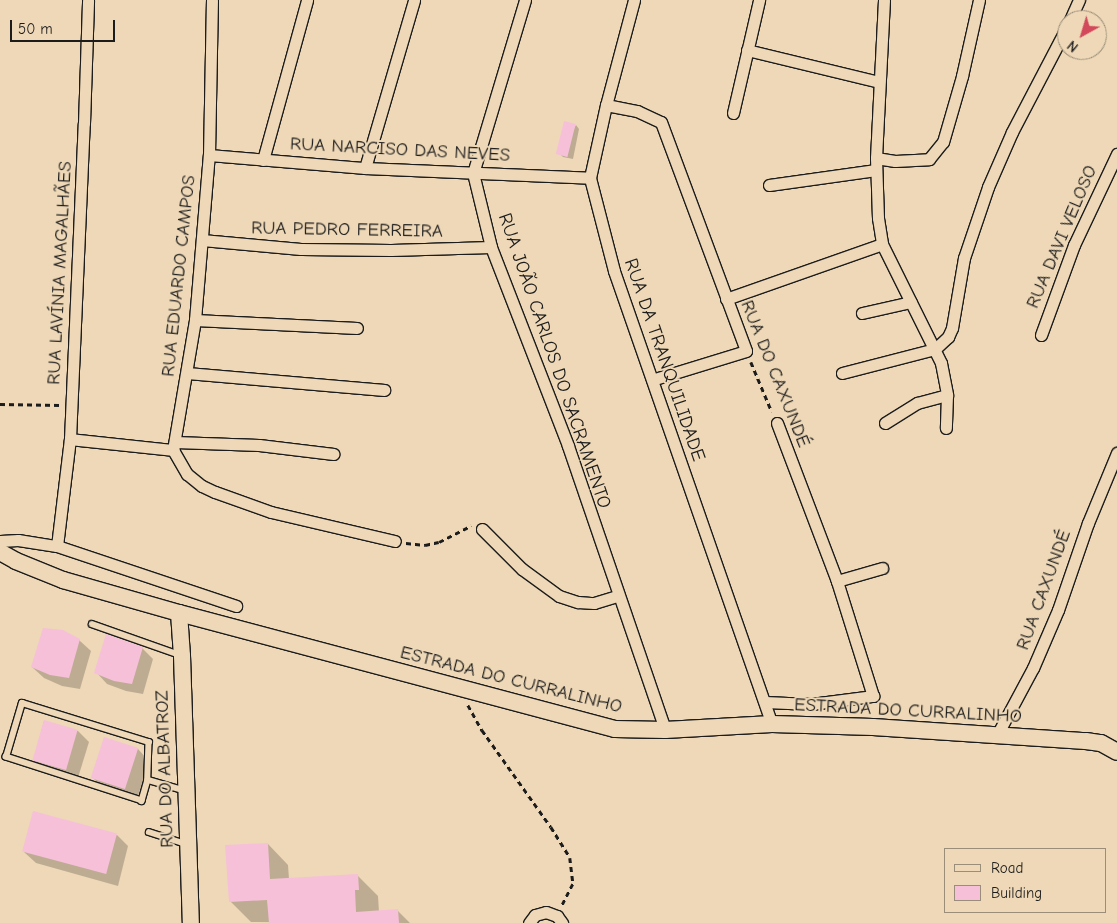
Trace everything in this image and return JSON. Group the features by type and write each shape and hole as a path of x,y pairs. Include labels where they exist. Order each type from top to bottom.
{"street":[{"name":"RUA LAVÍNIA MAGALHÃES","path":"57,546 70,439 88,0"},
{"name":"RUA EDUARDO CAMPOS","path":"174,446 188,374 202,240 209,155 212,0"},
{"path":"365,168 414,0"},
{"path":"473,173 525,0"},
{"name":"RUA DA TRANQUILIDADE","path":"634,0 606,105 590,178 614,271 772,724"},
{"path":"733,113 759,0"},
{"path":"884,0 876,164 878,211 882,244 941,362 947,395 946,428"},
{"path":"769,185 876,164 929,158 943,142 964,67 979,0"},
{"path":"263,160 306,1"},
{"path":"842,373 935,349 948,338 952,328 964,258 997,164 1057,47"},
{"path":"747,50 879,82"},
{"name":"RUA DO CAXUNDÉ","path":"606,105 637,112 661,122 746,351"},
{"name":"RUA DAVI VELOSO","path":"1041,335 1074,245 1117,154"},
{"name":"RUA NARCISO DAS NEVES","path":"209,155 365,168 590,178"},
{"name":"RUA JOÃO CARLOS DO SACRAMENTO","path":"473,173 491,247 568,446 617,596 665,730"},
{"name":"RUA PEDRO FERREIRA","path":"202,240 270,248 309,249 419,250 491,247"},
{"path":"726,299 882,244"},
{"path":"862,313 911,302"},
{"path":"195,320 357,328"},
{"path":"652,380 746,351"},
{"path":"188,374 384,390"},
{"path":"885,423 917,404 947,395"},
{"name":"RUA DO CAXUNDÉ","path":"765,702 811,704 873,696 838,581 777,423"},
{"path":"70,439 174,446 259,445 333,454"},
{"path":"174,446 187,474 202,486 215,492 271,512 395,542"},
{"name":"RUA CAXUNDÉ","path":"997,735 1033,668 1058,610 1088,523 1117,453"},
{"path":"482,529 522,569 560,596 578,602 594,603 617,596"},
{"path":"0,541 18,540 57,546 236,606"},
{"name":"ESTRADA DO CURRALINHO","path":"0,552 39,571 63,580 178,613 615,730 665,730 772,724 873,727 1101,743 1117,752"},
{"path":"838,581 882,568"},
{"name":"RUA DO ALBATROZ","path":"178,613 182,656 185,791 191,923"},
{"path":"529,923 535,915 546,912 559,920"}],"lane":[{"path":"92,624 182,656"},
{"path":"22,702 150,742 148,780 142,801 6,757 22,702"},
{"path":"148,780 185,791"},
{"path":"149,832 187,844"}],"path":[{"name":"RUA DO CAXUNDÉ","path":"746,351 777,423"},
{"path":"0,404 71,405"},
{"path":"395,542 425,545 439,542 469,526 476,526 482,529"},
{"path":"456,686 482,730 551,827 570,858 573,884 559,920"}],"building":[{"path":"564,121 576,124 567,157 556,154"},
{"path":"43,628 63,630 80,639 69,678 50,675 31,667"},
{"path":"106,634 143,647 132,684 114,681 94,673"},
{"path":"44,720 78,730 66,770 32,760"},
{"path":"104,737 138,748 125,789 91,778"},
{"path":"33,811 117,834 106,874 22,852"},
{"path":"268,843 270,879 358,874 359,890 355,890 356,912 398,909 399,923 269,923 267,900 229,902 225,845"}]}
